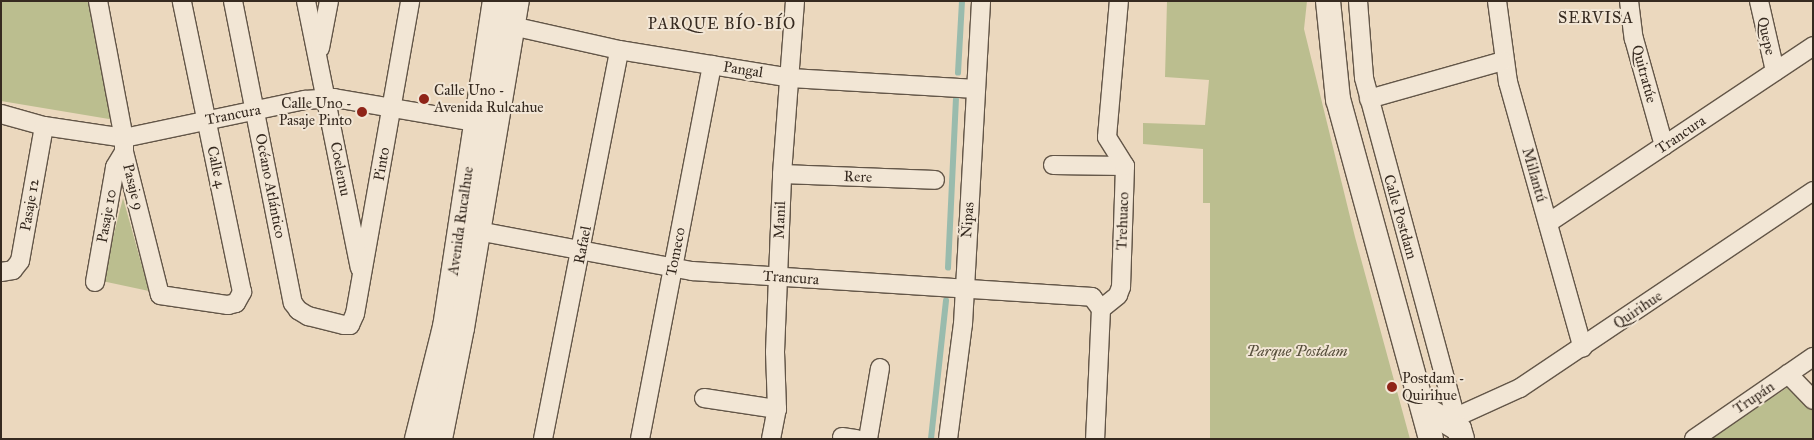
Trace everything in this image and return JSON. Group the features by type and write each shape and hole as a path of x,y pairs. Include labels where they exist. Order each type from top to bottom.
{"street":[{"name":"Pasaje 9","path":"98,1 124,145 160,295 228,305 236,303"},
{"name":"Calle 4","path":"182,1 242,292 236,303"},
{"name":"Océano Atlántico","path":"233,1 298,310 308,316 350,325"},
{"name":"Coelemu","path":"306,1 362,278"},
{"path":"318,58 328,1"},
{"name":"Pinto","path":"350,325 355,314 362,278 410,1"},
{"name":"Avenida Rucalhue","path":"440,439 478,231 484,125 495,1"},
{"name":"Avenida Rucalhue","path":"417,439 445,327 484,125 512,26 517,1"},
{"name":"Manil","path":"771,439 777,409 778,278 782,174 791,78 795,1"},
{"name":"Ñipas","path":"948,439 959,364 981,1"},
{"path":"1119,1 1107,137 1125,166"},
{"name":"Calle Postdam","path":"1328,1 1338,99 1431,439"},
{"name":"Calle Postdam","path":"1358,1 1361,57 1369,100 1459,428"},
{"name":"Millantú","path":"1497,1 1503,61 1583,348"},
{"name":"Quitratúe","path":"1630,1 1634,39 1664,146"},
{"name":"Quepe","path":"1759,1 1775,71"},
{"name":"Pangal","path":"512,26 619,50 791,78 976,89"},
{"name":"Trancura","path":"1548,223 1813,46"},
{"name":"Rafael","path":"543,439 582,252 619,50"},
{"path":"1369,100 1503,61"},
{"name":"Tomeco","path":"640,439 712,65"},
{"name":"Trancura","path":"1,114 124,145 206,120 325,98 484,125"},
{"name":"Pasaje 12","path":"1,272 13,270 20,261 44,126"},
{"name":"Pasaje 10","path":"95,282 115,167 124,145"},
{"path":"1053,165 1125,166"},
{"name":"Trehuaco","path":"1101,309 1118,295 1121,287 1125,166"},
{"name":"Rere","path":"782,174 935,180"},
{"name":"Quirihue","path":"1459,428 1504,397 1583,348 1813,191"},
{"name":"Trancura","path":"478,231 673,268 778,278 1088,296 1096,299 1101,309"},
{"path":"1094,439 1101,309"},
{"name":"Trupán","path":"1694,439 1813,358"},
{"path":"868,439 880,368"},
{"path":"1788,374 1813,400"},
{"path":"704,398 777,409"},
{"path":"1424,408 1459,428"}],"green space":[{"path":"1,1 92,1 115,120 1,101"},
{"name":"Parque Postdam","path":"1167,1 1307,1 1304,29 1355,237 1410,439 1210,439 1210,203 1203,203 1203,149 1143,144 1143,123 1205,125 1209,80 1165,77"},
{"path":"123,198 149,291 102,281"},
{"path":"1788,387 1813,408 1813,439 1710,439"}],"waterway":[{"path":"958,73 962,1"},
{"path":"948,268 956,100"},
{"path":"931,439 946,301"}],"place":[{"name":"Calle Uno - Avenida Rulcahue","path":"424,99"},
{"name":"Calle Uno - Pasaje Pinto","path":"362,112"},
{"name":"Postdam - Quirihue","path":"1392,387"}],"district":[{"name":"SERVISA","path":"1596,18"},
{"name":"PARQUE BÍO-BÍO","path":"722,24"}]}
